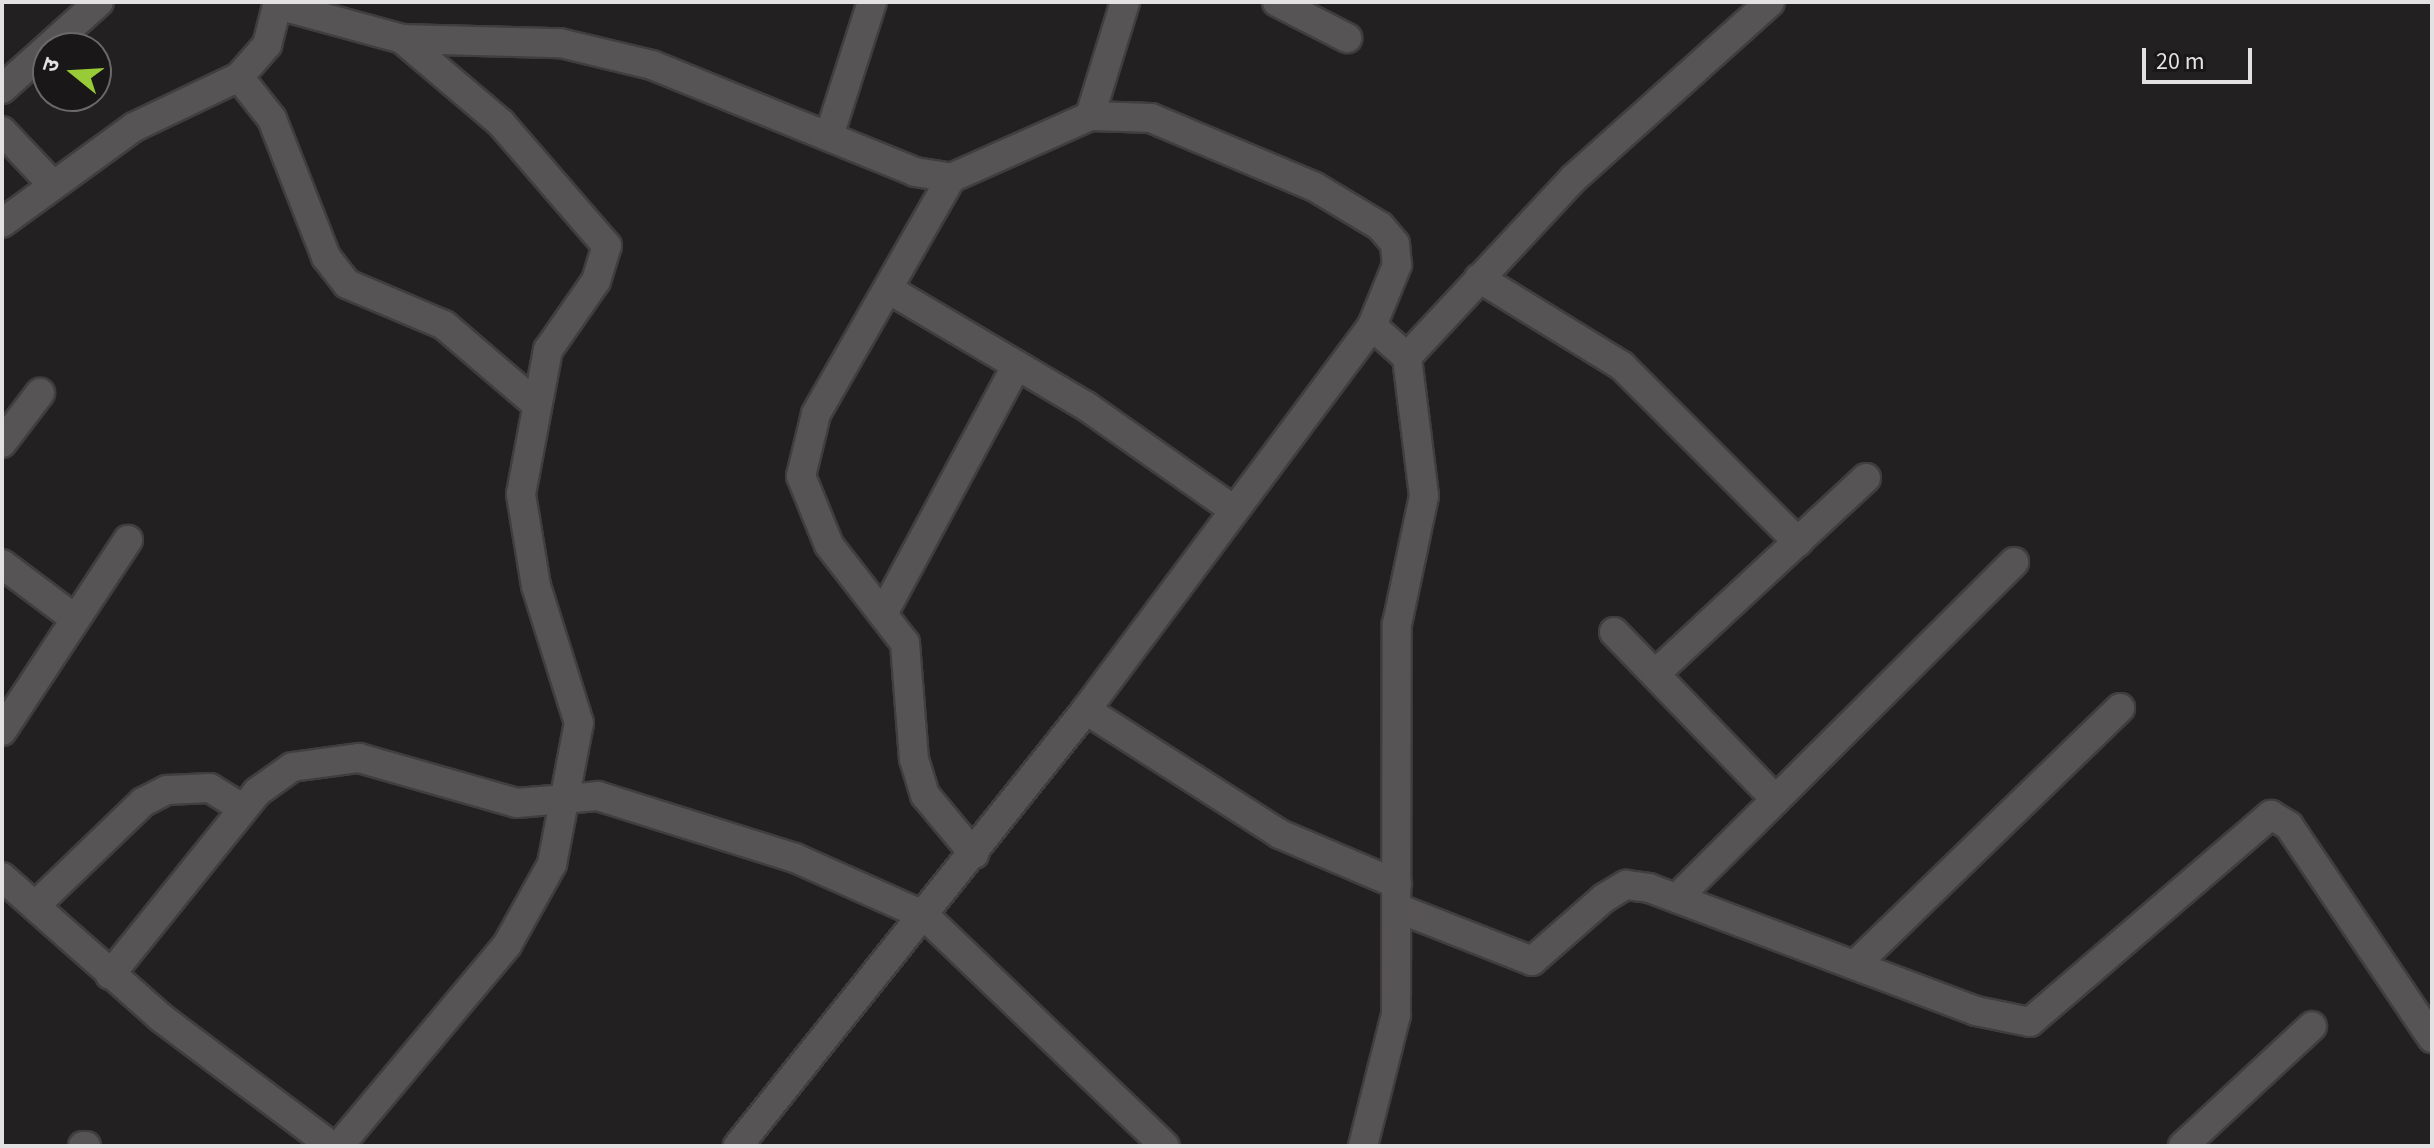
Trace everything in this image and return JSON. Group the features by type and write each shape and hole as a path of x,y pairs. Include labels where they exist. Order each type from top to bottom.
{"street":[{"path":"2,89 99,2"},
{"path":"829,136 872,2"},
{"path":"1090,116 1125,2"},
{"path":"1277,2 1347,38"},
{"path":"1407,357 1606,148 1648,114 1770,2"},
{"path":"2,223 134,127 239,77 267,45 278,3 402,39 560,43 652,65 915,172 951,178 1090,116 1174,127 1315,187 1380,226 1395,244 1397,265 1372,326 1086,710 925,916 738,1146"},
{"path":"339,1146 450,1020 540,894 579,723 536,586 521,494 535,403 548,350 596,281 607,246 501,123 402,39"},
{"path":"239,77 272,119 326,257 347,284 444,325 535,403"},
{"path":"2,131 53,185"},
{"path":"951,178 816,414 801,476 829,545 885,610 911,668 914,759 925,795 974,854"},
{"path":"1479,278 1622,366 1798,542"},
{"path":"888,289 1158,451 1234,510"},
{"path":"1363,1146 1396,1015 1397,624 1424,496 1407,357 1372,326"},
{"path":"885,610 1017,365"},
{"path":"2,443 40,393"},
{"path":"1655,674 1866,478"},
{"path":"2,731 128,540"},
{"path":"1677,898 2014,562"},
{"path":"2,564 74,618"},
{"path":"1614,632 1776,800"},
{"path":"1858,962 2120,708"},
{"path":"1086,710 1280,834 1397,896 1532,961 1626,885 1677,898 1858,962 1976,1011 2030,1022 2260,819 2271,815 2289,826 2432,1038"},
{"path":"110,975 243,809 292,767 325,759 400,766 517,803 598,796 795,858 925,916 1165,1146"},
{"path":"37,904 143,802 167,790 210,788 243,809"},
{"path":"2,877 37,904 110,975 332,1146"},
{"path":"2183,1146 2312,1026"}]}
